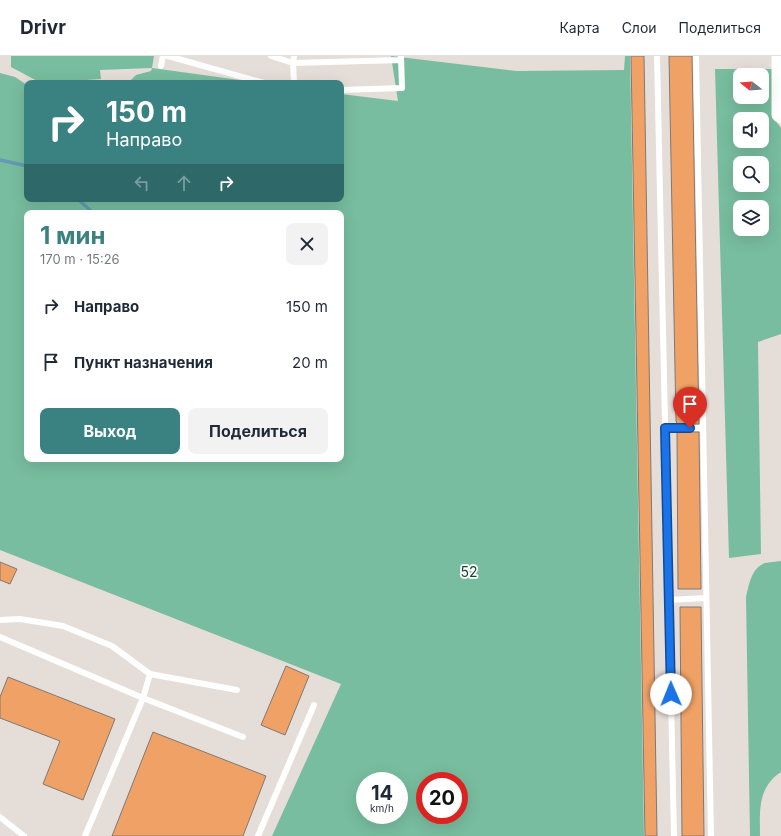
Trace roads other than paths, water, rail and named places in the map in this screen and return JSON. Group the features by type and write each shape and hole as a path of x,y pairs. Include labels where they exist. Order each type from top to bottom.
{"street":[{"path":"778,56 780,78 778,115 781,117"}],"lane":[{"path":"161,66 163,56"},
{"path":"168,56 253,80"},
{"path":"272,56 293,63 401,58 402,88 344,90"},
{"path":"294,56 294,80"},
{"path":"657,56 674,836"},
{"path":"696,56 711,836"},
{"path":"665,428 703,428"},
{"path":"668,600 706,598"},
{"path":"0,620 20,619 63,626 112,646 150,674 237,690"},
{"path":"0,637 142,698 243,737"},
{"path":"85,836 142,698 150,674"},
{"path":"258,836 314,705"},
{"path":"0,817 24,836"}],"waterway":[{"path":"0,160 24,165"},
{"path":"81,202 90,210"}],"park label":[{"name":"52","path":"469,572"}]}
